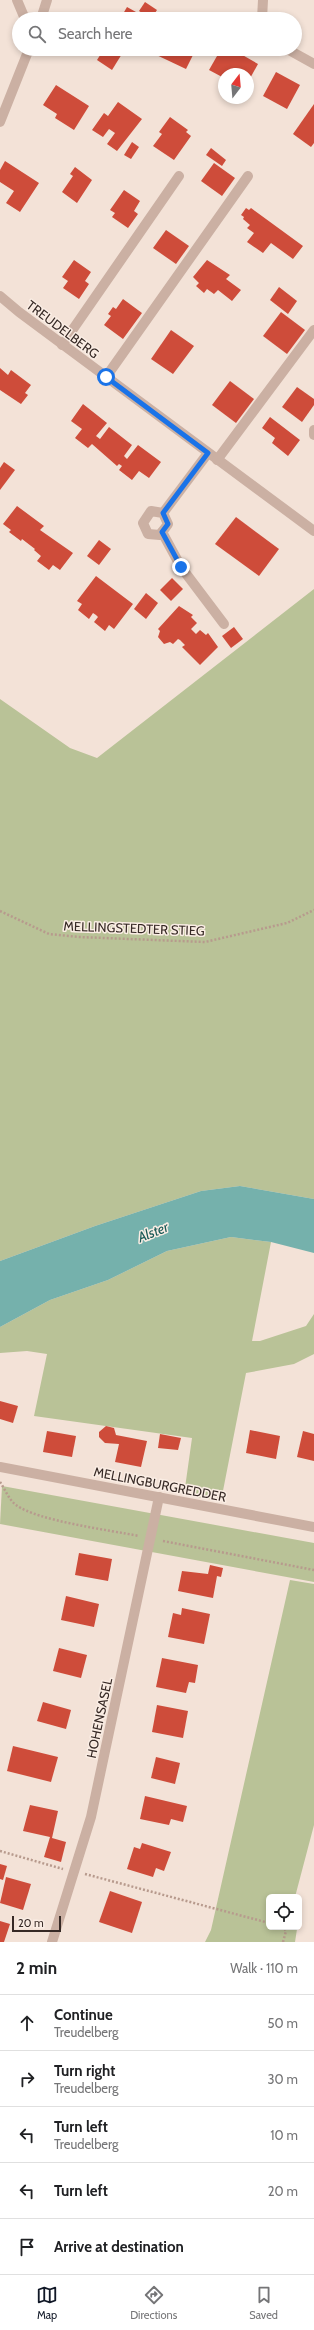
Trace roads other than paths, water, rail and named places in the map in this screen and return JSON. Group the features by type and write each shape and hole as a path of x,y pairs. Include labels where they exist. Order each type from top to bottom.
{"street":[{"path":"17,0 23,12"},
{"path":"43,12 47,0"},
{"path":"262,12 263,0"},
{"path":"0,122 26,56"},
{"path":"300,56 314,64"},
{"path":"62,345 179,176"},
{"path":"106,377 248,176"},
{"name":"TREUDELBERG","path":"0,296 62,345 314,531"},
{"path":"217,460 314,330"},
{"path":"314,430 314,435"},
{"path":"163,513 208,453"},
{"path":"152,511 163,513 168,524 160,535 148,534 143,523 152,511"},
{"path":"162,532 181,567 224,624"},
{"name":"MELLINGBURGREDDER","path":"0,1467 314,1527"},
{"name":"HOHENSASEL","path":"52,1942 91,1817 159,1497"}],"water":[{"name":"Alster","path":"240,1186 314,1199 314,1253 271,1242 231,1237 167,1251 108,1280 50,1300 0,1327 0,1261 95,1226 201,1191"}]}
